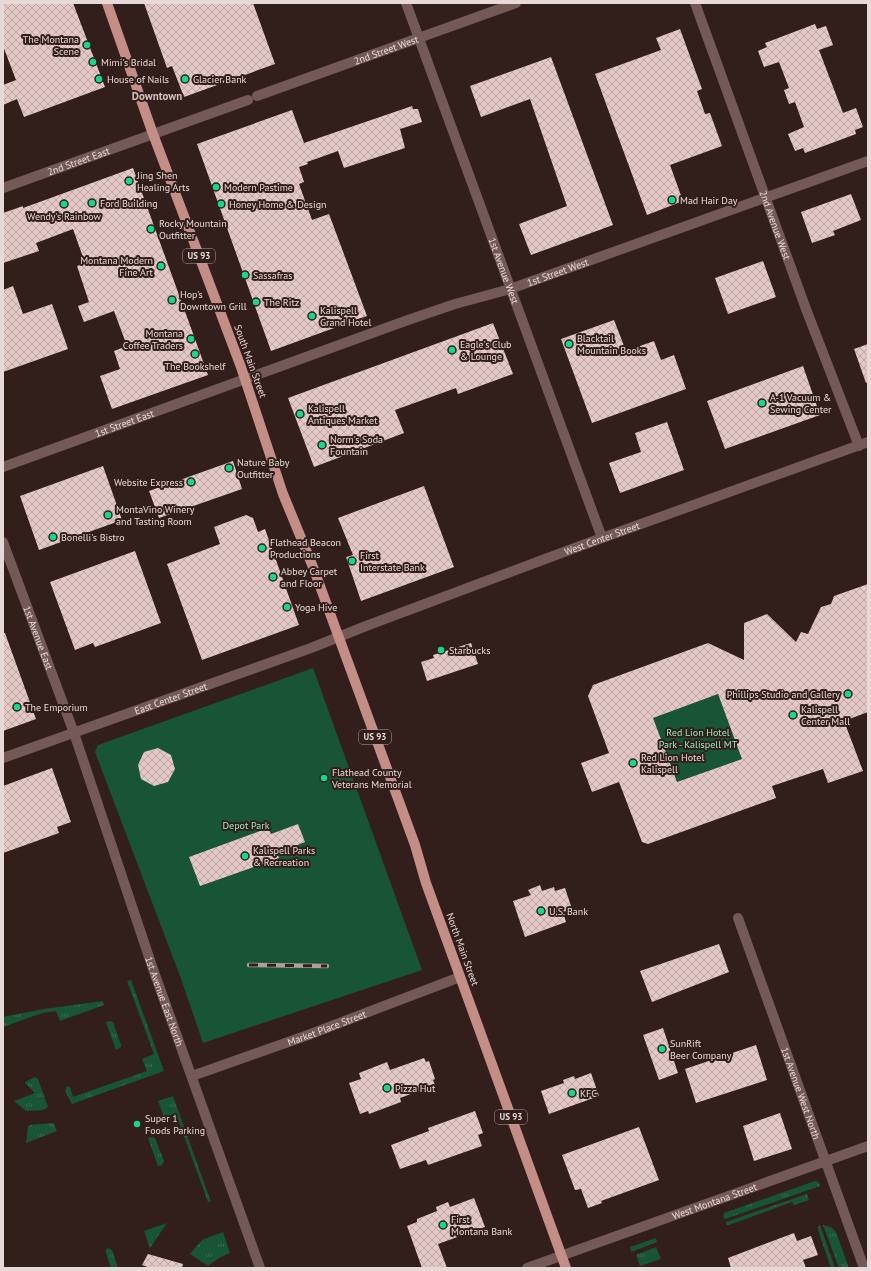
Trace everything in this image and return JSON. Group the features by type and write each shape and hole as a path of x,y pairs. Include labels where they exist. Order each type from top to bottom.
{"main road":[{"name":"South Main Street","path":"107,3 153,134 245,379 283,494 338,637"},
{"name":"North Main Street","path":"338,637 415,845 426,883 566,1268"}],"street":[{"name":"1st Avenue West","path":"406,3 602,538"},
{"name":"2nd Street West","path":"153,134 516,3"},
{"name":"2nd Avenue West","path":"695,3 806,309 864,444"},
{"name":"2nd Street East","path":"3,188 153,134"},
{"name":"1st Street West","path":"245,379 435,311 510,289 868,161"},
{"name":"1st Street East","path":"3,467 245,379"},
{"name":"West Center Street","path":"338,637 602,538 864,444"},
{"name":"1st Avenue East","path":"3,542 74,734"},
{"name":"East Center Street","path":"3,758 74,734 338,637"},
{"name":"1st Avenue East North","path":"74,734 153,969 260,1268"},
{"name":"1st Avenue West North","path":"738,918 864,1268"},
{"name":"Market Place Street","path":"192,1076 460,978"},
{"name":"West Montana Street","path":"527,1268 825,1160 868,1146"}],"green space":[{"name":"Depot Park","path":"313,668 422,970 203,1043 180,976 95,752 98,745"},
{"name":"Red Lion Hotel Park - Kalispell MT","path":"718,694 742,759 677,782 653,718"},
{"path":"131,980 164,1071 72,1104 65,1091 67,1086 70,1087 73,1097 147,1071 142,1059 154,1054 127,981"},
{"path":"103,1001 104,1005 60,1021 56,1011 42,1013 3,1027 3,1017 44,1009"},
{"path":"106,1022 113,1022 121,1045 121,1047 116,1050"},
{"path":"35,1077 38,1079 48,1107 43,1110 26,1111 14,1101 35,1093 25,1082"},
{"path":"173,1096 211,1202 208,1202 176,1114 164,1117 158,1101"},
{"path":"52,1123 57,1131 26,1143 28,1127 30,1125"},
{"path":"148,1138 155,1138 164,1161 162,1165 158,1166"},
{"path":"815,1181 819,1182 820,1186 725,1219 723,1216 724,1213"},
{"path":"807,1194 809,1200 794,1205 792,1202 727,1225 726,1222"},
{"path":"167,1223 150,1248 144,1231"},
{"path":"820,1225 835,1268 831,1268 818,1230"},
{"path":"823,1225 831,1227 836,1232 849,1268 839,1268"},
{"path":"223,1232 230,1253 219,1258 208,1266 190,1254 202,1240"},
{"path":"656,1238 657,1242 631,1252 630,1247"},
{"path":"656,1247 661,1259 640,1266 636,1255"},
{"path":"108,1248 112,1250 118,1268 111,1268 105,1250"}],"building":[{"path":"3,3 73,3 105,87 24,117 17,99 3,105 3,85 16,80 3,46"},
{"path":"144,3 253,3 275,64 184,97 172,66 167,68"},
{"path":"815,24 817,29 826,26 833,45 819,50 843,113 856,108 863,127 855,130 856,134 805,153 803,148 795,151 788,134 804,127 795,102 789,104 784,90 789,88 779,62 764,67 758,51 767,47 765,43"},
{"path":"680,29 702,89 697,91 705,114 710,113 722,146 670,165 683,201 647,215 595,74 661,50 656,38"},
{"path":"551,57 613,225 531,255 519,224 567,206 530,99 481,117 470,86"},
{"path":"412,106 413,109 418,109 422,122 400,129 405,148 344,168 338,151 307,162 308,164 299,167 304,182 299,184 312,220 329,214 367,316 271,351 197,144 292,110 304,143"},
{"path":"133,168 208,375 112,409 100,376 120,369 114,351 127,346 114,311 84,322 78,306 89,302 77,266 85,263 73,229 36,243 39,251 3,263 3,213 23,206 23,208"},
{"path":"851,194 861,220 833,231 835,235 812,243 801,212"},
{"path":"763,261 776,297 728,314 715,278"},
{"path":"13,286 23,314 52,304 68,349 3,372 3,290"},
{"path":"614,320 626,351 654,341 661,360 674,355 686,389 592,423 561,339"},
{"path":"493,323 513,374 458,394 456,388 395,410 404,433 314,467 288,398"},
{"path":"868,344 868,382 866,383 854,349"},
{"path":"803,366 820,415 725,449 707,401"},
{"path":"667,422 684,470 620,493 609,463 641,452 635,433"},
{"path":"233,461 242,489 159,518 149,491"},
{"path":"103,466 122,520 39,550 20,496"},
{"path":"424,486 454,567 361,601 346,557 353,555 338,518"},
{"path":"246,515 253,518 258,532 265,529 299,625 202,660 167,564 220,544 214,527"},
{"path":"135,551 161,623 95,647 93,643 75,650 50,582"},
{"name":"Kalispell Center Mall","path":"868,584 868,712 844,721 863,771 828,783 823,769 772,786 776,798 648,844 642,842 619,782 592,792 581,763 609,753 588,696 593,685 708,643 744,660 744,623 767,614 796,642 801,632 808,634 821,607 831,604 834,596","holes":["718,694 742,759 677,782 653,718"]},
{"path":"3,633 5,633 36,719 3,731"},
{"path":"471,643 478,664 427,681 421,662 434,658 433,655"},
{"path":"158,748 171,755 175,769 168,782 154,786 141,779 138,765 144,752"},
{"path":"52,768 71,822 57,827 59,833 3,853 3,786"},
{"path":"298,824 305,842 277,853 279,858 200,886 189,857 268,828 271,834"},
{"name":"U.S. Bank","path":"540,885 542,891 554,887 555,891 565,888 572,909 563,912 566,922 525,937 513,901 531,895 528,890"},
{"path":"719,944 729,972 652,1002 640,971"},
{"path":"663,1028 678,1073 659,1080 643,1035"},
{"path":"756,1045 767,1080 696,1103 685,1069"},
{"path":"424,1058 426,1062 429,1061 435,1079 433,1080 435,1085 400,1098 401,1102 369,1114 368,1111 360,1114 349,1083 361,1079 359,1073 387,1062 390,1070"},
{"path":"591,1073 599,1096 549,1114 541,1091 564,1083 563,1080 574,1076 575,1079"},
{"path":"475,1111 483,1133 478,1135 482,1146 428,1165 426,1160 400,1169 391,1145 429,1131 428,1128"},
{"path":"780,1113 792,1149 754,1161 743,1126"},
{"path":"639,1127 659,1180 601,1201 602,1203 588,1208 581,1189 575,1190 562,1155"},
{"path":"474,1198 485,1227 438,1244 447,1268 422,1268 407,1226 417,1222 417,1219 437,1211 436,1207 448,1202 450,1207"},
{"path":"794,1233 797,1241 811,1236 818,1255 803,1260 806,1268 731,1268 728,1258"},
{"path":"148,1254 183,1264 182,1268 150,1268 142,1265"}],"railway":[{"path":"249,965 327,966"}],"place":[{"name":"The Montana Scene","path":"87,45"},
{"name":"Mimi's Bridal","path":"93,62"},
{"name":"House of Nails","path":"99,79"},
{"name":"Glacier Bank","path":"185,79"},
{"name":"Jing Shen Healing Arts","path":"129,181"},
{"name":"Modern Pastime","path":"216,187"},
{"name":"Mad Hair Day","path":"672,200"},
{"name":"Ford Building","path":"92,203"},
{"name":"Wendy's Rainbow","path":"64,204"},
{"name":"Honey Home & Design","path":"221,204"},
{"name":"Rocky Mountain Outfitter","path":"151,229"},
{"name":"Montana Modern Fine Art","path":"161,266"},
{"name":"Sassafras","path":"245,275"},
{"name":"Hop's Downtown Grill","path":"172,300"},
{"name":"The Ritz","path":"256,302"},
{"name":"Kalispell Grand Hotel","path":"312,316"},
{"name":"Montana Coffee Traders","path":"191,339"},
{"name":"Blacktail Mountain Books","path":"569,344"},
{"name":"Eagle's Club & Lounge","path":"452,350"},
{"name":"The Bookshelf","path":"195,354"},
{"name":"A-1 Vacuum & Sewing Center","path":"762,403"},
{"name":"Kalispell Antiques Market","path":"300,414"},
{"name":"Norm's Soda Fountain","path":"322,445"},
{"name":"Nature Baby Outfitter","path":"229,468"},
{"name":"Website Express","path":"191,482"},
{"name":"MontaVino Winery and Tasting Room","path":"108,515"},
{"name":"Bonelli's Bistro","path":"53,537"},
{"name":"Flathead Beacon Productions","path":"262,548"},
{"name":"First Interstate Bank","path":"352,561"},
{"name":"Abbey Carpet and Floor","path":"273,577"},
{"name":"Yoga Hive","path":"287,607"},
{"name":"Starbucks","path":"441,650"},
{"name":"Phillips Studio and Gallery","path":"848,694"},
{"name":"The Emporium","path":"17,707"},
{"name":"Kalispell Center Mall","path":"793,715"},
{"name":"Red Lion Hotel Kalispell","path":"633,763"},
{"name":"Flathead County Veterans Memorial","path":"324,778"},
{"name":"Kalispell Parks & Recreation","path":"245,856"},
{"name":"U.S. Bank","path":"541,911"},
{"name":"SunRift Beer Company","path":"662,1049"},
{"name":"Pizza Hut","path":"387,1088"},
{"name":"KFC","path":"572,1093"},
{"name":"Super 1 Foods Parking","path":"137,1124"},
{"name":"First Montana Bank","path":"443,1225"}],"district":[{"name":"Downtown","path":"157,96"}]}
